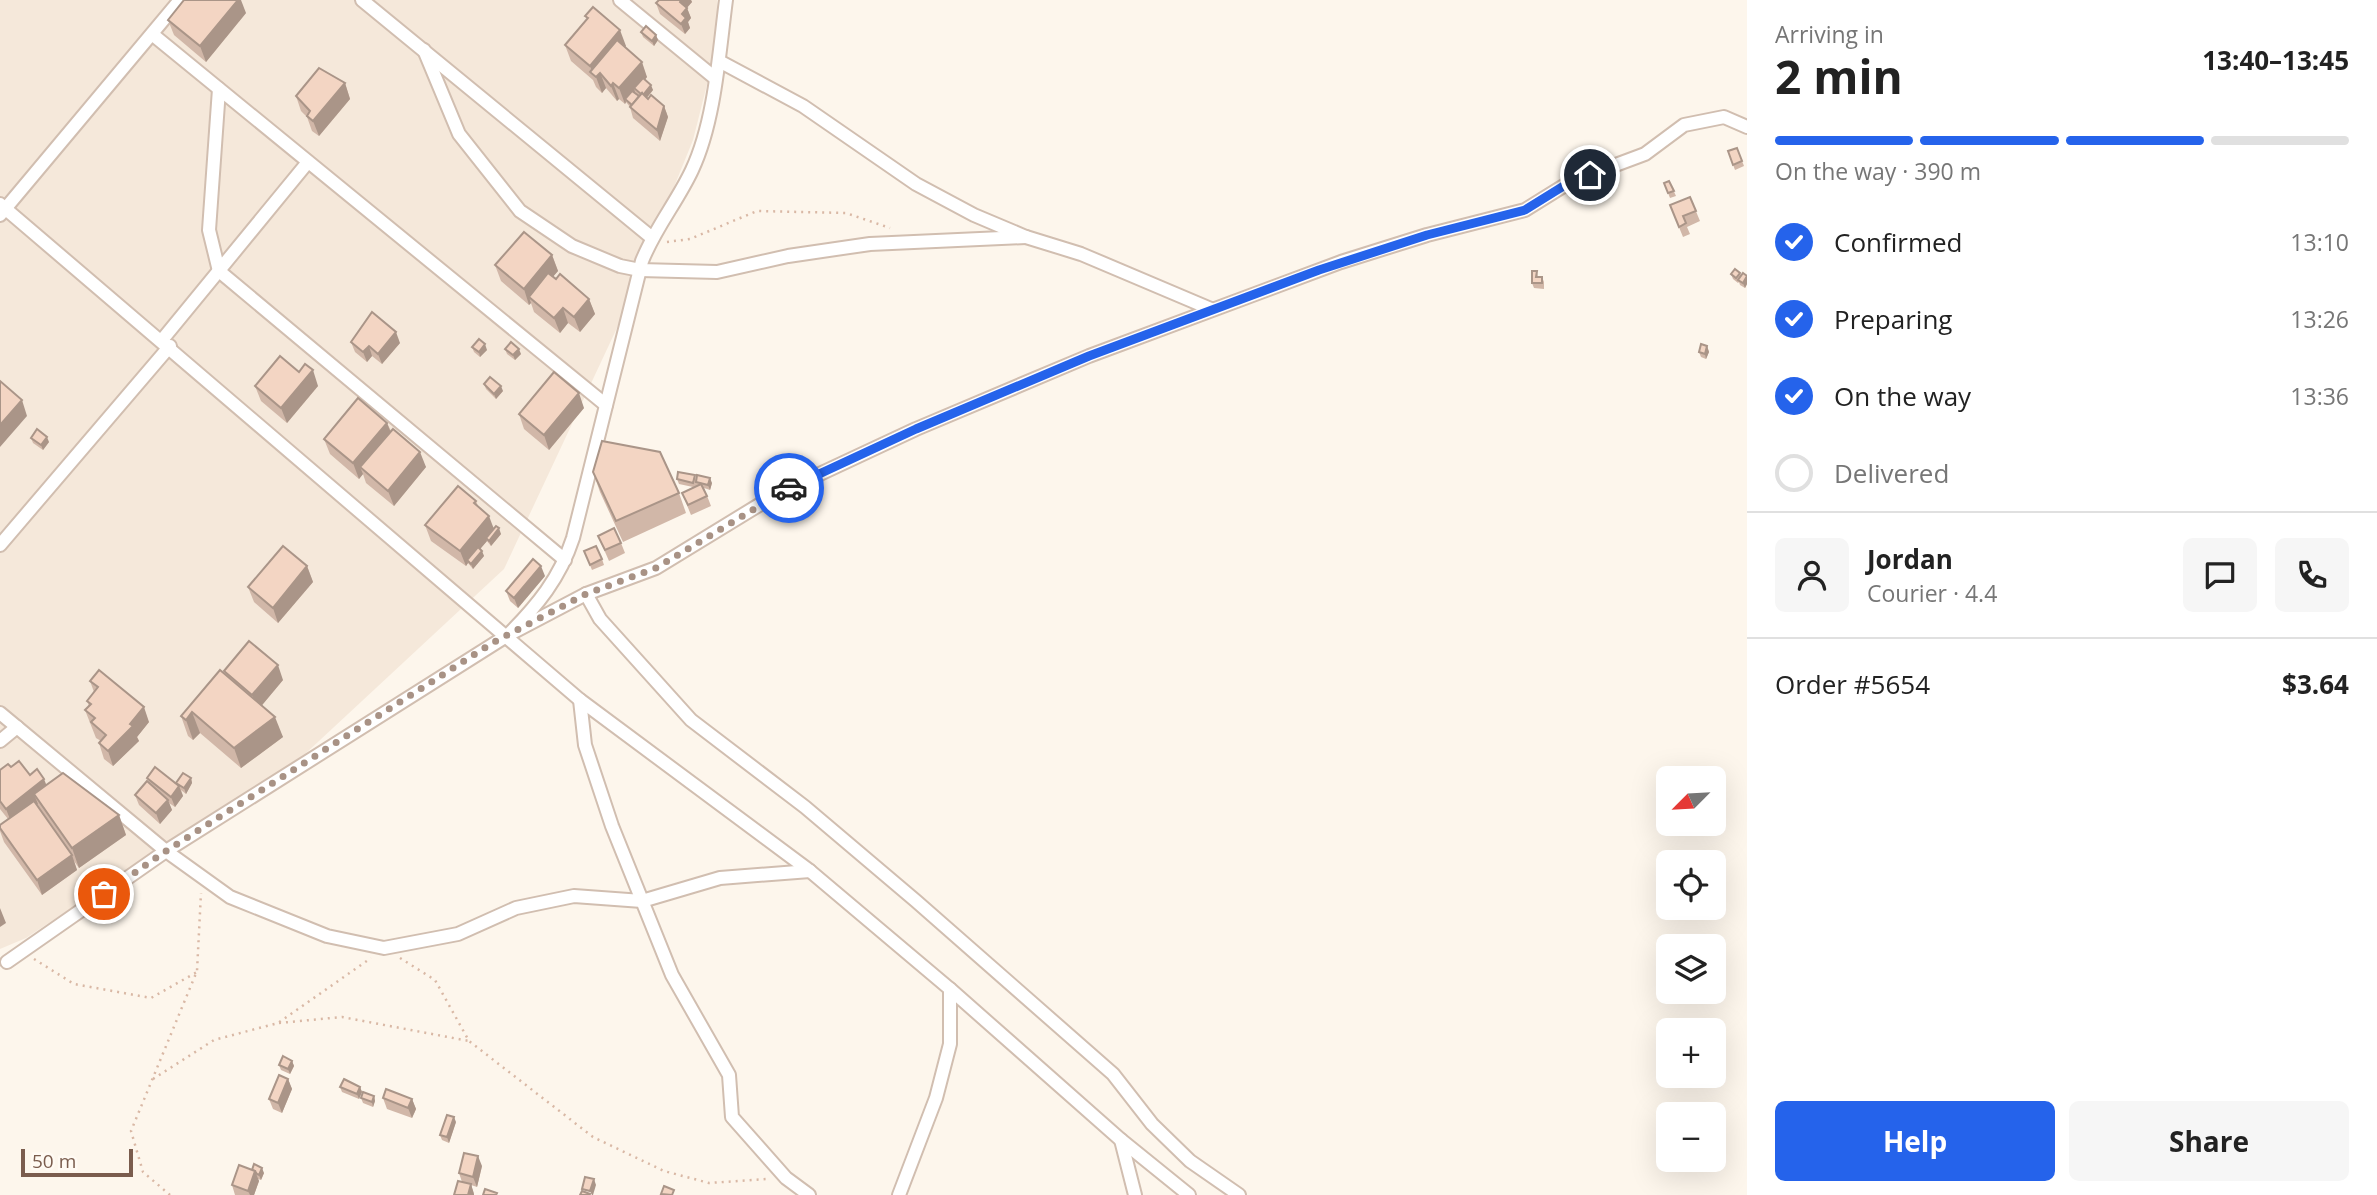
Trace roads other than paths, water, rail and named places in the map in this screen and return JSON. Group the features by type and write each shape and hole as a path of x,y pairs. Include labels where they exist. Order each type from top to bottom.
{"street":[{"path":"180,0 2,210 166,343 508,635 580,700 810,870 1121,1140 1189,1195"},
{"path":"362,0 650,241"},
{"path":"620,0 716,78"},
{"path":"508,635 541,600 565,560 640,270 650,241 693,169 716,78 726,0"},
{"path":"152,34 606,405"},
{"path":"424,50 459,134 520,211 572,246 620,266 640,270 717,272 788,256 870,244 1026,237"},
{"path":"719,61 803,106 944,200 1026,237 1081,254 1211,309"},
{"path":"219,89 209,230 219,271 565,560"},
{"path":"7,962 166,851 508,635 586,594 656,568 777,494 916,429 1089,356 1211,309 1353,258 1525,210 1570,182 1645,154 1684,125 1724,117 1747,127"},
{"path":"0,545 166,343 219,271 309,162"},
{"path":"586,594 600,619 691,720 805,807 916,901 1113,1074 1152,1124 1190,1161 1239,1195"},
{"path":"580,700 585,745 642,901 672,975 729,1075 732,1117 786,1178 808,1195"},
{"path":"0,713 166,851 230,897 327,936 384,948 458,934 516,908 574,896 642,901 720,878 810,870"},
{"path":"0,741 17,727"},
{"path":"899,1195 936,1098 950,1044 950,989"},
{"path":"1121,1140 1135,1195"}]}
